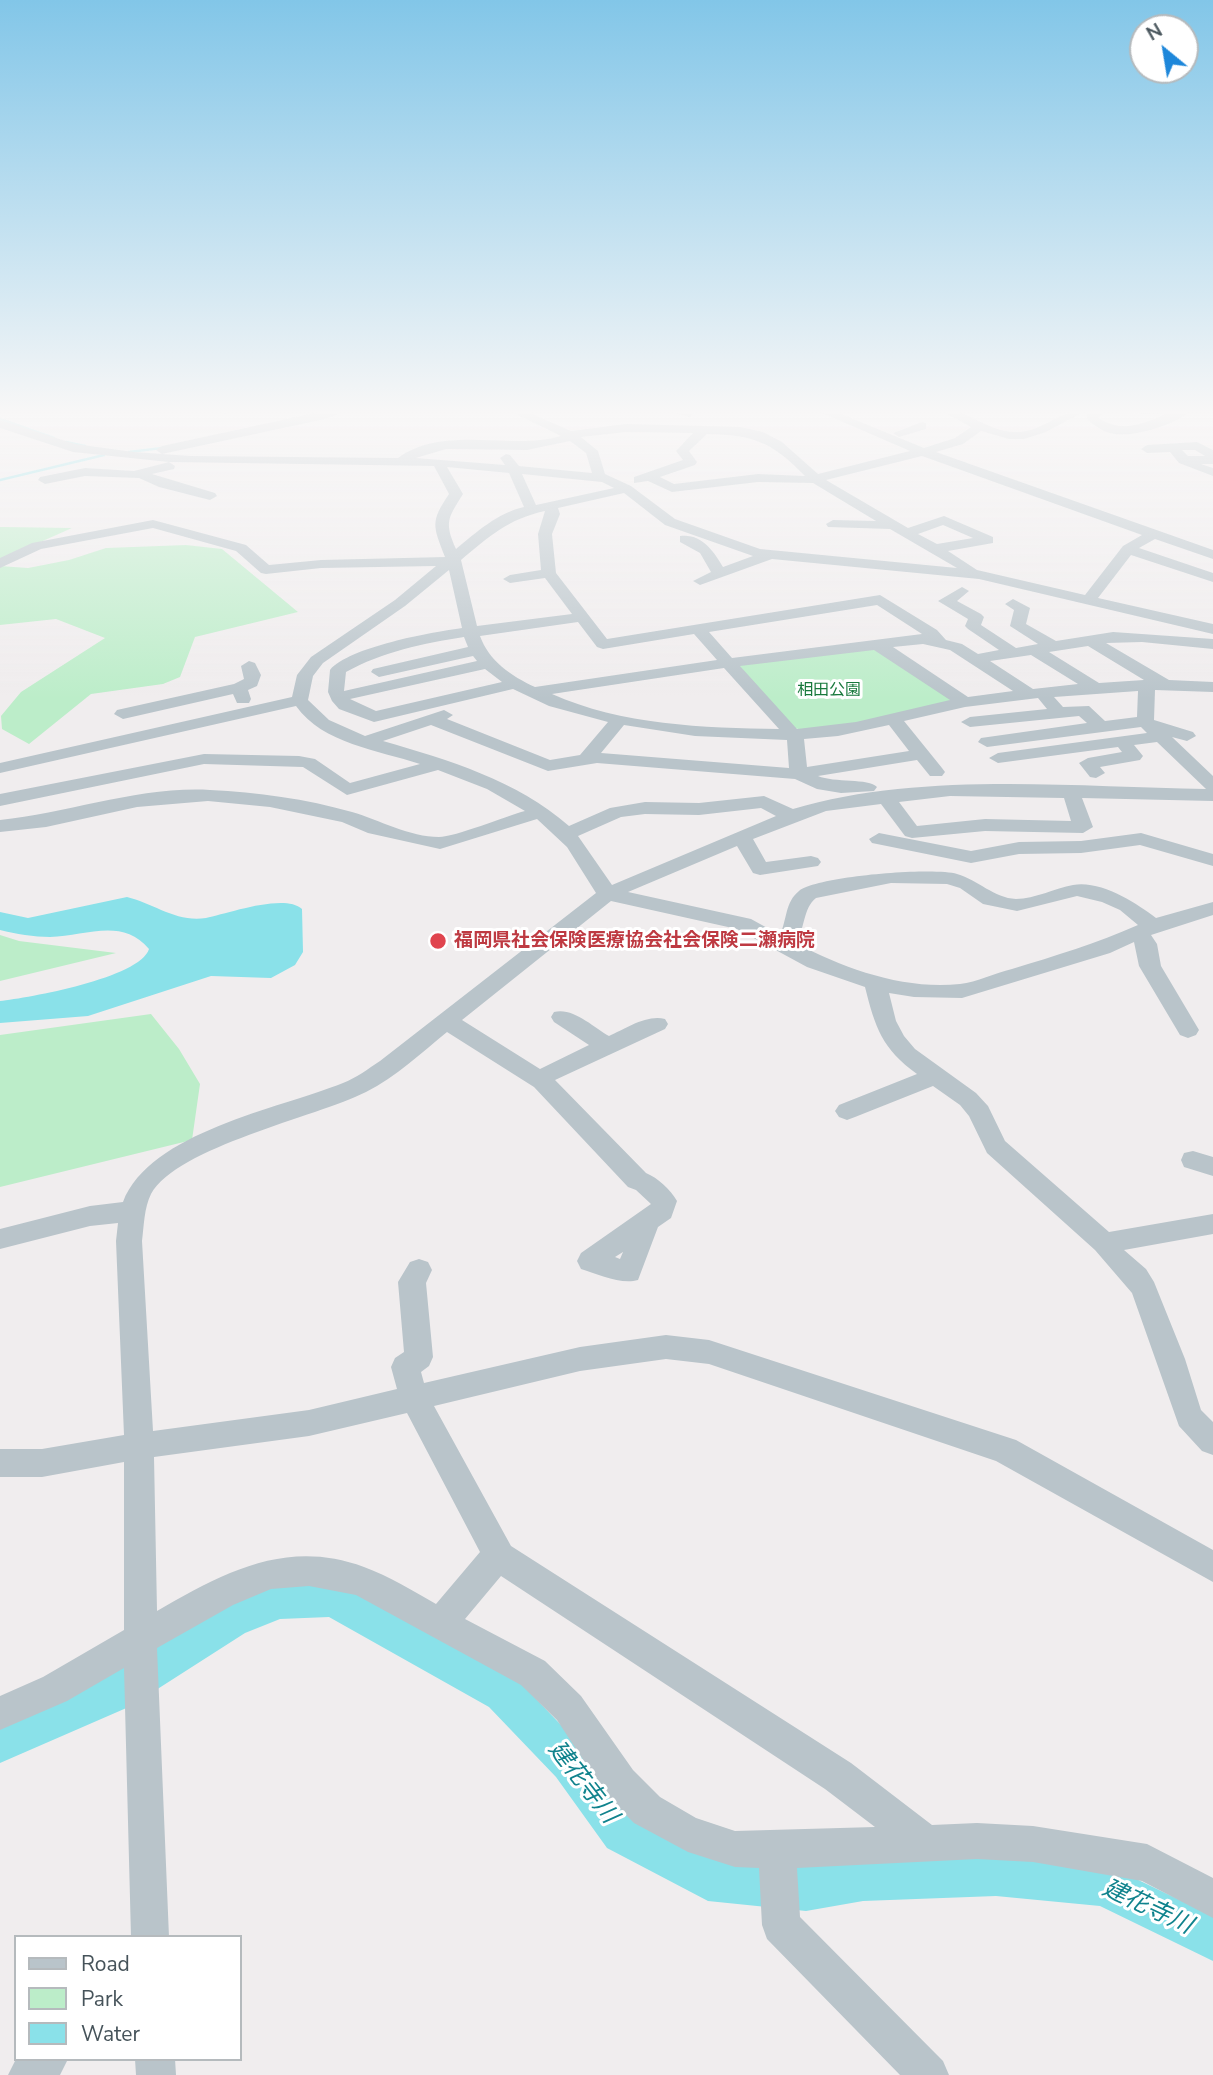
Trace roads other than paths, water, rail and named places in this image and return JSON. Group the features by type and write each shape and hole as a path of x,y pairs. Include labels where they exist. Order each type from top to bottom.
{"street":[{"path":"448,506 442,515 441,525 454,560 477,650 488,664 523,688 578,709 620,719 709,731 791,734 852,729 959,703 1155,684 1213,687"},
{"path":"530,506 533,509"},
{"path":"547,506 502,520 400,603 317,660 305,675 300,699 318,723 503,788 540,812 567,834 583,854 607,894 735,921 836,971 875,983 914,990 962,992 1102,948 1146,929 1213,908"},
{"path":"551,506 553,513 545,534 549,573 603,644 828,608 875,595 939,641"},
{"path":"646,506 657,515 687,529 768,555 979,575 1213,628"},
{"path":"861,506 979,575"},
{"path":"1078,506 1213,555"},
{"path":"907,533 944,520 988,540 935,549"},
{"path":"0,564 37,546 153,524 241,548 266,570 307,565 393,565 454,560"},
{"path":"834,524 893,525"},
{"path":"687,529 675,534 706,550 719,572"},
{"path":"1090,598 1128,549 1153,534"},
{"path":"1128,549 1213,578"},
{"path":"700,581 768,555"},
{"path":"510,579 549,573"},
{"path":"962,592 946,601 970,612 976,617 973,626 1012,652"},
{"path":"814,594 828,608"},
{"path":"1013,604 1022,608 1018,626 1052,646"},
{"path":"582,617 420,639 352,662 338,670 337,690 345,705 374,717 523,688 916,639 939,641 956,647 1037,695 1059,713"},
{"path":"697,628 795,737 799,774"},
{"path":"975,659 1090,640 1142,636 1213,644"},
{"path":"1090,640 1155,684"},
{"path":"878,645 959,703 1014,781"},
{"path":"1033,649 1097,689"},
{"path":"337,690 477,650"},
{"path":"337,690 488,664"},
{"path":"123,714 239,688 251,682 253,675 249,666"},
{"path":"1151,728 1155,684"},
{"path":"239,688 250,711"},
{"path":"366,741 523,688"},
{"path":"114,698 136,737"},
{"path":"0,800 195,743 250,711 300,699"},
{"path":"970,722 1083,710 1101,727"},
{"path":"892,718 936,772"},
{"path":"431,719 548,766 559,766 587,758 799,774 916,748"},
{"path":"587,758 620,719"},
{"path":"987,743 1101,727 1151,728 1187,736"},
{"path":"998,758 1122,741 1151,728"},
{"path":"1151,728 1212,787"},
{"path":"0,768 136,737 195,743 309,763 347,789 436,765"},
{"path":"1096,773 1088,763 1134,756 1122,741"},
{"path":"821,755 916,748"},
{"path":"799,774 820,784 856,789 934,779 1122,780 1212,787"},
{"path":"150,1935 141,1695 139,1446 129,1241 132,1211 145,1183 163,1165 198,1147 355,1088 388,1067 607,894 792,816 824,806 963,790 1071,792 1212,787"},
{"path":"885,797 912,832 985,825 1083,827 1071,792"},
{"path":"0,826 46,821 137,801 208,795 270,801 348,817 375,829 440,843 540,812"},
{"path":"567,834 617,812 645,808 699,809 764,802 792,816"},
{"path":"742,837 760,869 811,862"},
{"path":"879,839 971,857 1019,848 1081,847 1141,839 1213,860"},
{"path":"782,946 796,928 798,902 802,897 822,890 891,877 958,880 990,900 1017,905 1077,890 1091,892 1127,906 1146,929 1150,966 1188,1030"},
{"path":"875,983 885,1021 894,1040 907,1055 968,1099 979,1112 996,1147 1104,1243 1111,1254 1136,1277 1144,1290 1171,1359 1189,1417 1213,1443"},
{"path":"562,1017 607,1046"},
{"path":"446,1021 538,1079 637,1180 645,1183 664,1201 662,1211 647,1222"},
{"path":"538,1079 657,1024"},
{"path":"847,1111 934,1076"},
{"path":"0,1240 90,1216 132,1211"},
{"path":"1104,1243 1213,1224"},
{"path":"419,1270 412,1282 419,1357 405,1367 414,1398 500,1557 838,1776 927,1844"},
{"path":"0,1463 42,1463 139,1446 309,1423 580,1359 666,1347 709,1352 1004,1450 1093,1497 1213,1567"},
{"path":"441,1623 470,1587 500,1557"},
{"path":"0,1713 141,1643 249,1580 293,1570 340,1576 361,1581 533,1673 569,1708 620,1783 647,1810 688,1834 735,1849 777,1850 977,1841 1086,1851 1147,1863 1213,1899"},
{"path":"777,1850 781,1925 929,2075"},
{"path":"28,2075 46,2061"}],"water":[{"path":"127,897 175,915 195,919 269,904 294,905 302,909 303,952 295,965 271,978 211,976 88,1016 0,1023 0,1001 57,991 105,977 126,969 141,959 149,949 127,933 115,931 50,937 0,930 0,912 28,918"}],"waterway":[{"name":"建花寺川","path":"0,1743 117,1692 233,1619 280,1601 332,1599 503,1693 570,1763 622,1833 708,1879 806,1889 863,1879 996,1874 1103,1885 1213,1939"}],"place":[{"name":"福岡県社会保険医療協会社会保険二瀬病院","path":"438,941"}],"park label":[{"name":"相田公園","path":"829,691"}]}
